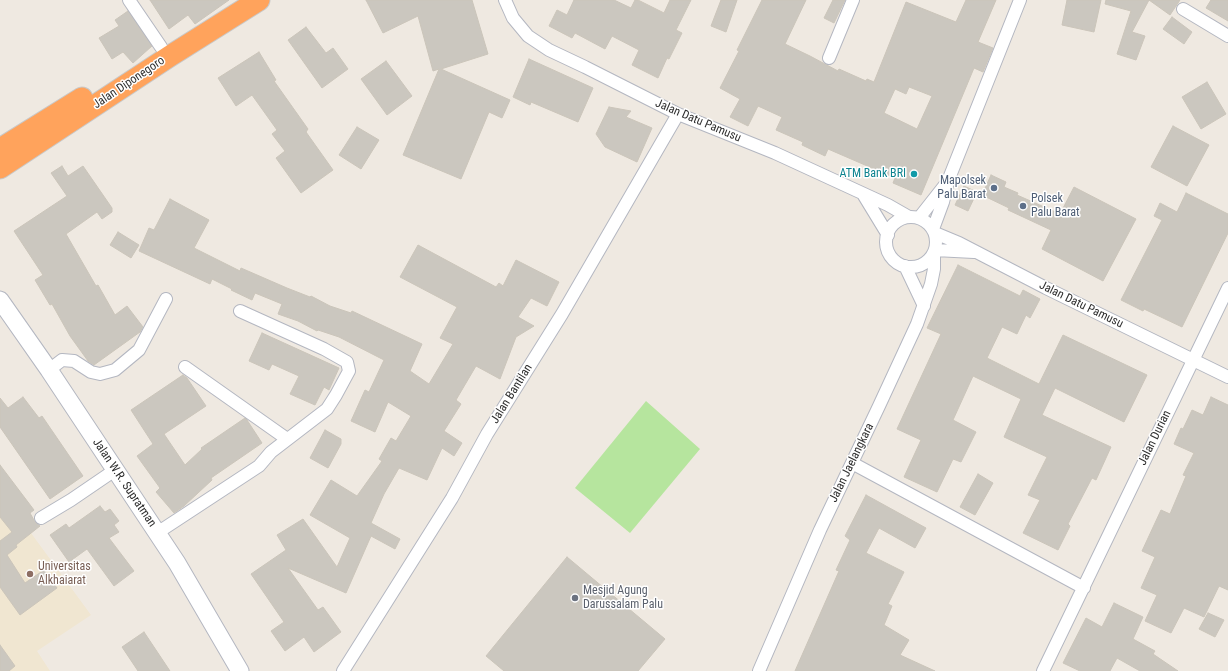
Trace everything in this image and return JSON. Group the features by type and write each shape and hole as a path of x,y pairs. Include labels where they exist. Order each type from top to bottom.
{"highway":[{"name":"Jalan Diponegoro","path":"0,149 109,82 234,0"},
{"name":"Jalan Diponegoro","path":"0,168 170,56 259,0"}],"street":[{"path":"129,0 161,47"},
{"name":"Jalan Datu Pamusu","path":"505,0 513,18 528,36 549,50 678,114 775,153 914,218"},
{"path":"829,58 853,0"},
{"path":"934,231 927,222 914,218 900,220 892,226 888,235 887,245 890,254 895,261 905,266 917,267 927,262 935,251 936,242 934,231 948,181 1020,0"},
{"path":"1183,9 1228,36"},
{"name":"Jalan Bantilan","path":"343,671 452,498 487,434 562,314 678,114"},
{"path":"914,218 948,181"},
{"path":"863,194 888,235"},
{"name":"Jalan Datu Pamusu","path":"934,231 1193,361 1228,377"},
{"path":"935,251 977,252"},
{"name":"Jalan Jaelangkara","path":"759,671 820,530 911,338 931,284 935,251"},
{"path":"905,266 924,306"},
{"name":"Jalan Durian","path":"1043,671 1228,288"},
{"path":"49,370 62,360 74,361 91,372 100,374 115,370 139,350 166,299"},
{"name":"Jalan W.R. Supratman","path":"0,300 49,370 177,562 240,671"},
{"path":"157,533 259,466 271,452 327,409 349,371 347,362 324,349 240,310"},
{"path":"185,367 287,439"},
{"path":"852,462 1084,588"},
{"path":"41,518 71,500 115,470"}],"shaded area":[{"name":"Universitas Alkhaiarat","path":"0,476 31,533 91,615 37,651 50,671 0,671"}],"green space":[{"path":"646,401 700,449 630,533 575,488"}],"building":[{"path":"150,0 229,0 195,24 188,15 169,29"},
{"path":"366,0 472,0 488,54 441,69 510,100 502,118 489,112 461,179 403,155 439,69 433,71 418,16 383,33"},
{"path":"574,0 614,0 631,8 635,0 638,0 664,13 670,0 691,0 676,30 682,33 669,59 667,58 658,78 632,65 639,50 612,36 605,49 575,33 572,38 549,26 557,10 567,15"},
{"path":"721,0 737,0 726,32 711,26"},
{"path":"762,0 806,0 785,44 838,71 839,69 866,81 867,79 874,82 906,2 956,22 966,0 996,0 978,42 993,48 983,72 974,68 921,195 893,183 895,178 828,149 825,156 802,145 803,142 776,130 782,117 758,106 748,126 730,117 740,99 720,88 739,51 737,50","holes":["909,87 932,96 917,129 884,113 895,89 906,94"]},
{"path":"833,0 845,0 834,23 824,18"},
{"path":"1067,0 1101,0 1094,32 1062,25"},
{"path":"1106,0 1149,0 1132,32 1145,36 1136,60 1117,54 1131,11 1105,4"},
{"path":"1149,0 1180,0 1170,15"},
{"path":"1211,0 1228,0 1228,21 1206,8"},
{"path":"128,11 152,46 133,63 123,52 112,59 99,38 119,26 115,20"},
{"path":"1172,17 1192,32 1184,44 1163,29"},
{"path":"306,27 326,53 333,48 348,69 322,88 288,40"},
{"path":"259,52 276,80 274,81 308,129 306,132 333,170 301,193 276,158 285,151 272,134 277,130 252,95 236,106 218,78"},
{"path":"529,59 593,88 578,122 531,102 530,105 513,97"},
{"path":"386,61 412,96 387,115 361,79"},
{"path":"1207,82 1226,114 1201,129 1182,97"},
{"path":"609,107 631,111 626,117 652,128 637,162 605,147 596,134"},
{"path":"1173,126 1209,145 1187,186 1151,167"},
{"path":"357,127 379,140 361,169 339,155"},
{"path":"62,166 68,176 83,166 112,208 112,212 102,219 97,212 66,234 96,286 98,285 115,315 127,306 143,327 140,332 94,365 88,361 70,336 52,304 50,305 35,280 43,275 14,231 67,196 51,173"},
{"path":"991,175 1006,182 1004,187 1018,193 1017,195 1060,214 1074,187 1136,219 1103,281 1042,249 1051,230 1008,210 1009,208 982,195"},
{"path":"964,186 977,192 968,211 955,205"},
{"path":"1186,193 1228,214 1228,233 1182,327 1121,300 1162,220 1154,216 1160,203 1177,212"},
{"path":"170,199 209,220 194,248 240,271 241,268 287,288 310,297 311,296 330,306 351,313 352,311 422,344 410,371 429,384 453,344 440,338 457,307 400,277 418,245 496,287 499,283 503,286 516,260 559,282 547,306 531,298 518,317 534,326 516,337 500,379 476,366 456,400 461,404 444,431 462,443 454,456 442,448 427,480 399,468 384,494 371,523 400,539 395,549 371,536 346,593 288,568 318,610 323,607 341,632 314,652 304,637 285,651 271,631 284,622 251,574 286,550 277,535 303,519 337,567 350,538 310,515 331,480 357,496 382,461 379,459 391,438 396,441 411,416 388,402 375,432 351,421 365,390 369,392 384,360 339,337 318,330 317,331 298,321 278,314 282,304 255,293 252,300 212,279 210,284 139,251 149,228 154,230"},
{"path":"118,232 139,245 131,258 110,245"},
{"path":"958,265 1020,296 1023,290 1040,299 1030,318 1026,315 1017,334 1002,327 987,358 1039,384 1063,335 1147,375 1124,422 1055,388 1042,415 1111,447 1096,480 1092,478 1068,524 1070,526 1058,550 1023,533 1040,500 1028,495 1047,457 1004,437 1021,399 973,376 953,420 976,432 961,462 953,459 937,492 904,477 921,440 897,429 941,334 927,328"},
{"path":"262,333 339,368 329,390 324,387 315,405 290,394 299,376 272,364 269,370 249,361"},
{"path":"183,375 187,378 206,406 164,434 185,465 202,449 201,448 245,418 262,443 211,478 212,480 184,506 174,513 156,492 160,488 137,456 153,444 131,410"},
{"path":"23,397 39,418 42,416 83,476 50,499 0,427 0,398 8,408"},
{"path":"1211,397 1228,405 1228,590 1219,586 1204,617 1184,608 1171,633 1145,621 1157,595 1141,588 1155,557 1142,551 1161,510 1170,514 1186,476 1183,475 1194,453 1174,444 1181,428 1183,429 1192,410 1203,415"},
{"path":"325,430 341,439 341,444 328,468 310,458"},
{"path":"0,465 34,510 30,513 35,522 40,526 16,545 17,547 7,555 25,583 44,570 57,588 20,615 0,587 0,541 12,532 0,517"},
{"path":"978,474 993,483 975,515 960,507"},
{"path":"866,495 926,528 915,548 879,528 866,553 904,572 888,604 892,606 884,625 909,640 900,655 935,671 795,671 839,571 836,570 850,540 845,536"},
{"path":"100,506 105,512 110,509 119,521 114,525 119,532 109,538 134,571 114,586 87,549 69,562 50,535 66,524 69,528"},
{"name":"Mesjid Agung Darussalam Palu","path":"567,557 665,639 638,671 504,671 486,656"},
{"path":"1114,603 1143,617 1133,639 1155,651 1153,654 1178,671 1140,671 1117,658 1110,671 1080,671 1063,663 1086,618 1102,627"},
{"path":"1208,613 1224,620 1215,637 1199,629"},
{"path":"144,632 170,671 138,671 122,647"},
{"path":"0,645 15,666 9,671 0,671"}],"place":[{"name":"ATM Bank BRI","path":"914,174"},
{"name":"Mapolsek Palu Barat","path":"994,188"},
{"name":"Polsek Palu Barat","path":"1023,206"},
{"name":"Universitas Alkhaiarat","path":"30,574"},
{"name":"Mesjid Agung Darussalam Palu","path":"575,598"}]}
